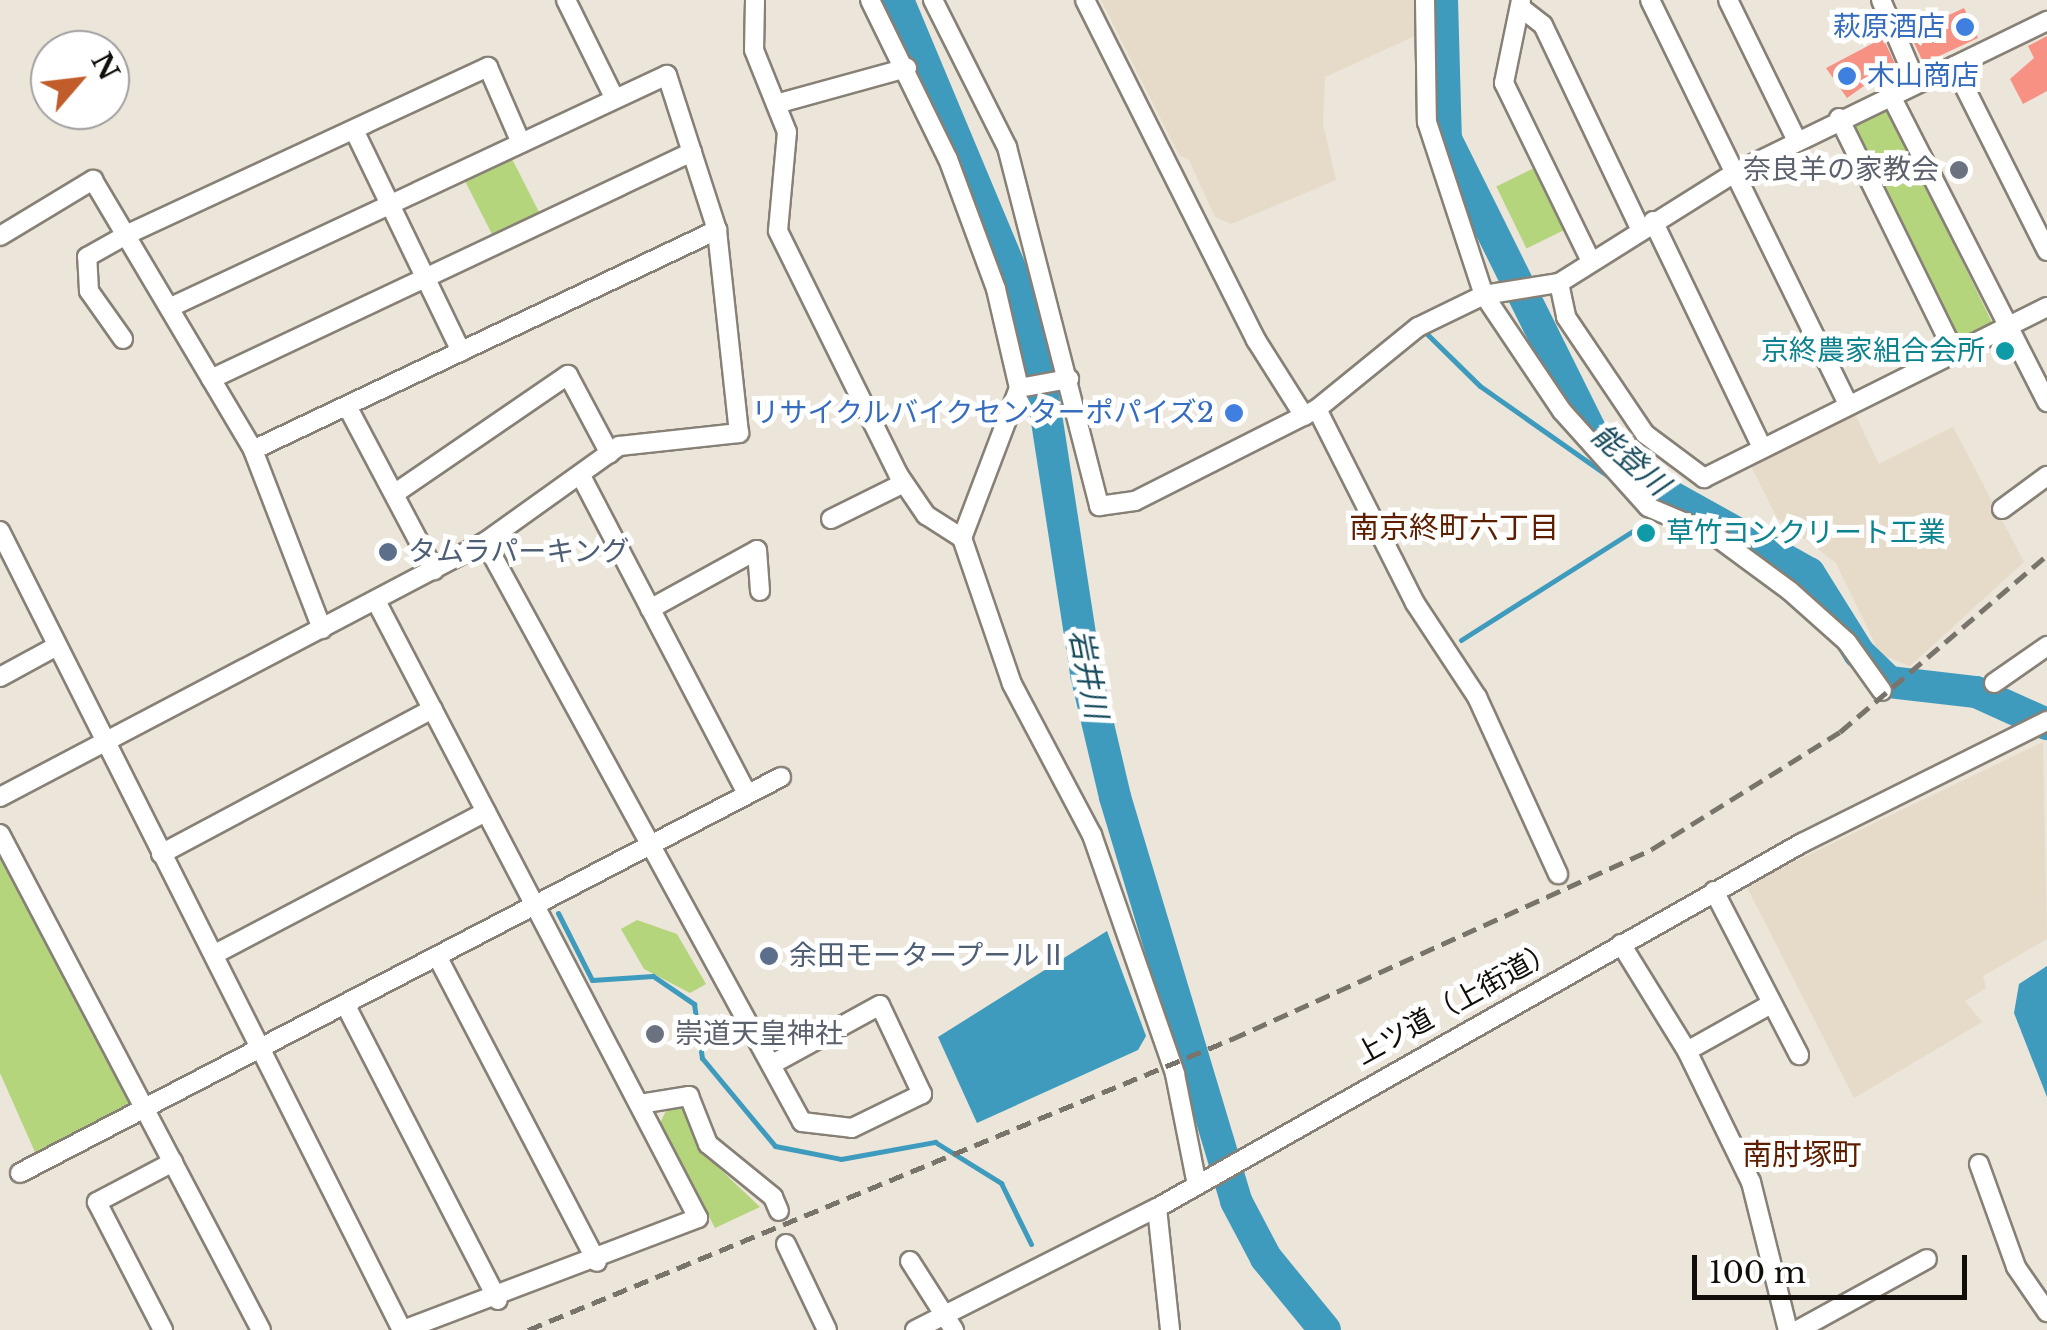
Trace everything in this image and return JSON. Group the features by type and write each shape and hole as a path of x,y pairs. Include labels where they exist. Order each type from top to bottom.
{"street":[{"path":"566,0 614,99"},
{"path":"755,0 754,50 788,132 778,231 904,483 926,515 962,538 1012,684 1092,835 1175,1074 1196,1185"},
{"path":"870,0 907,68 996,289 1023,388 962,538"},
{"path":"933,0 1006,146 1099,506 1135,501 1310,412 1418,327 1490,294 1549,283 1736,172 1839,118 2047,21"},
{"path":"1086,0 1256,340 1310,412 1415,603 1477,697 1558,874"},
{"path":"1425,0 1428,122 1490,294 1562,411 1648,507 1714,535 1790,591 1847,642 1882,691"},
{"path":"1650,0 1847,402"},
{"path":"1728,0 1797,141"},
{"path":"1881,0 1916,82"},
{"path":"1521,4 1543,25 1762,447"},
{"path":"1521,4 1504,83 1590,259"},
{"path":"124,339 89,290 86,257 128,234 488,66 522,143"},
{"path":"1954,66 2047,252"},
{"path":"776,104 907,68"},
{"path":"0,797 485,542 610,454 738,433 716,230 666,75 170,307"},
{"path":"1890,94 2047,402"},
{"path":"1839,118 1954,352"},
{"path":"354,130 461,351"},
{"path":"211,378 692,152"},
{"path":"0,236 93,180 253,450 322,629"},
{"path":"253,450 716,230"},
{"path":"1549,283 1566,318 1645,434 1678,463 1704,478 1847,402 2047,307"},
{"path":"394,494 568,375 610,454"},
{"path":"1023,388 1065,380"},
{"path":"347,406 434,570"},
{"path":"580,476 747,794"},
{"path":"2002,509 2047,476"},
{"path":"831,519 904,483"},
{"path":"0,531 101,744 215,954 256,1050 402,1330 498,1300 698,1218 376,601"},
{"path":"485,542 646,847 802,1122 852,1128 922,1094 880,1005 771,1064"},
{"path":"650,608 757,550 760,591"},
{"path":"1994,684 2047,646"},
{"path":"0,676 55,648"},
{"path":"161,854 433,710"},
{"name":"上ツ道（上街道）","path":"915,1330 940,1314 1157,1208 1714,891 2037,727"},
{"path":"20,1173 781,777"},
{"path":"215,954 486,812"},
{"path":"0,834 262,1330"},
{"path":"1714,891 1799,1055"},
{"path":"1621,944 1687,1051 1751,1182 1788,1330"},
{"path":"437,956 597,1262"},
{"path":"344,1004 498,1300"},
{"path":"1687,1051 1772,1004"},
{"path":"640,1104 689,1096 708,1144 773,1197 779,1211"},
{"path":"163,1330 97,1202 174,1162"},
{"path":"1978,1164 2016,1267 2047,1312"},
{"path":"1157,1208 1170,1330"},
{"path":"786,1244 827,1330"},
{"path":"1798,1330 1927,1259"},
{"path":"910,1261 940,1314 954,1330"}],"shaded area":[{"path":"1101,0 1420,0 1419,34 1325,77 1323,124 1336,180 1231,224 1215,217 1189,160 1179,155"},
{"path":"1852,408 1879,464 1953,427 2024,562 1910,666 1880,654 1836,563 1777,518 1748,460"},
{"path":"2043,742 2047,939 1983,976 1986,988 1965,1001 1982,1022 1854,1098 1746,885"}],"green space":[{"path":"1888,109 1992,323 1955,341 1850,127"},
{"path":"509,153 539,213 493,236 463,177"},
{"path":"1534,168 1564,230 1526,248 1496,186"},
{"path":"0,851 137,1108 38,1159 0,1073"},
{"path":"637,920 677,934 706,984 690,993 644,969 621,929"},
{"path":"685,1103 703,1153 760,1207 715,1228 660,1123 668,1107"}],"water":[{"path":"1107,931 1146,1036 1138,1050 977,1123 938,1037"},
{"path":"2047,966 2047,1097 2014,1013 2019,984"}],"building":[{"path":"1964,8 1978,38 1924,63 1910,33"},
{"path":"2047,36 2047,91 2023,104 2010,79 2034,58 2028,46"},
{"path":"1883,38 1895,64 1847,98 1826,68"}],"waterway":[{"name":"岩井川","path":"898,0 1015,280 1038,363 1086,674 1115,797 1236,1201 1266,1258 1325,1330"},
{"name":"能登川","path":"1442,0 1446,139 1592,433 1656,488 1809,573 1859,653 1889,682 1976,692 2047,724"},
{"path":"1427,334 1480,386 1611,478"},
{"path":"1461,640 1655,517"},
{"path":"558,913 592,980 653,976 694,1004 702,1058 775,1146 841,1159 935,1142 1001,1183 1031,1244"}],"railway":[{"path":"528,1330 1232,1039 1652,849 1840,732 2047,555"}],"place":[{"name":"萩原酒店","path":"1965,27"},
{"name":"木山商店","path":"1847,76"},
{"name":"奈良羊の家教会","path":"1959,170"},
{"name":"京終農家組合会所","path":"2005,351"},
{"name":"リサイクルバイクセンターポパイズ2","path":"1234,413"},
{"name":"草竹コンクリート工業","path":"1646,533"},
{"name":"タムラパーキング","path":"388,552"},
{"name":"余田モータープールⅡ","path":"769,956"},
{"name":"崇道天皇神社","path":"655,1034"}],"district":[{"name":"南京終町六丁目","path":"1454,528"},
{"name":"南肘塚町","path":"1802,1155"}]}
